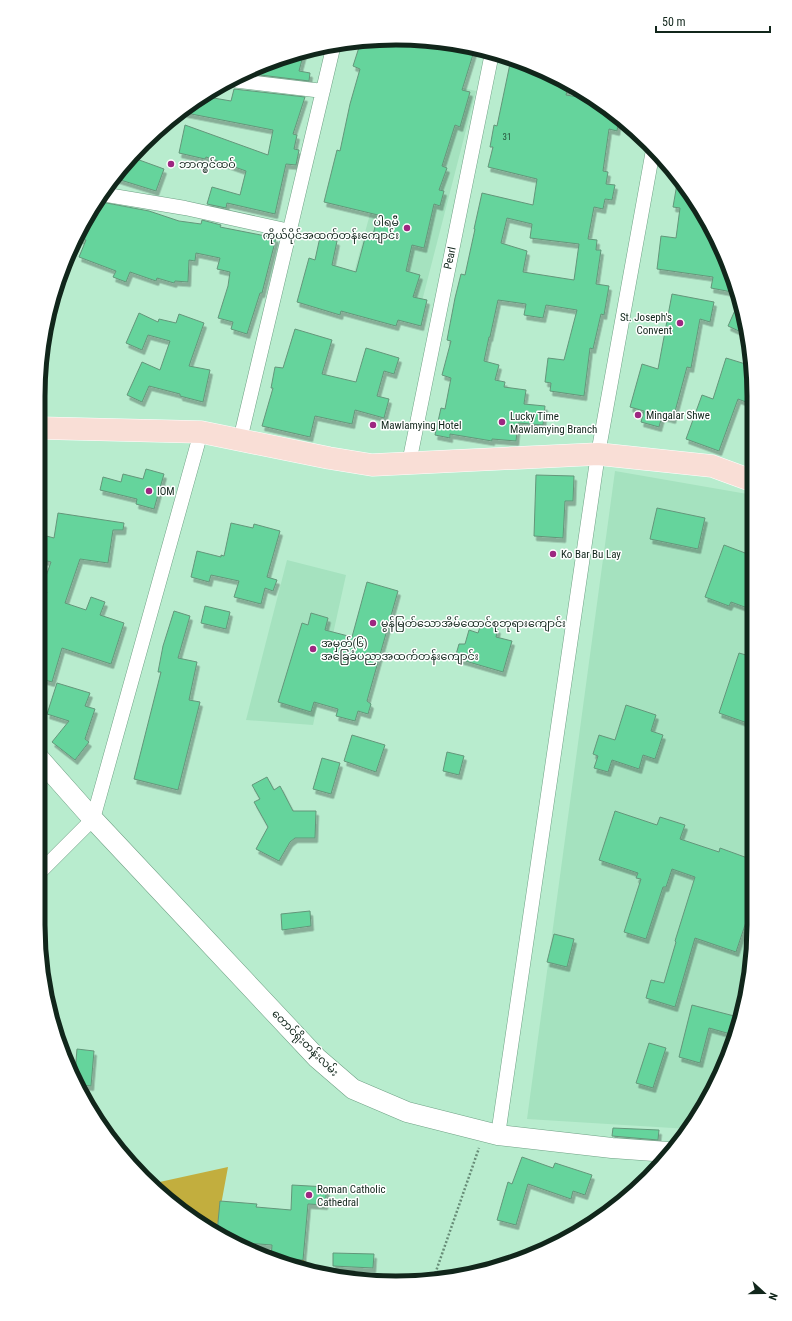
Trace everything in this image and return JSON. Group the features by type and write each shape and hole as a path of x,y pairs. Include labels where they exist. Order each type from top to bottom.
{"main road":[{"path":"45,428 201,432 329,458 372,465 598,454 712,466 747,479"}],"street":[{"path":"240,440 332,51"},
{"name":"Pearl","path":"409,463 491,58"},
{"path":"241,81 323,91"},
{"path":"491,1134 598,454 653,157"},
{"path":"108,195 185,208 290,231"},
{"path":"45,867 93,819 201,432"},
{"name":"တောင်ရိုးတန်းလမ်း","path":"45,765 93,819 317,1058 353,1089 407,1112 491,1134 612,1148 664,1152"}],"path":[{"path":"435,1274 491,1134"}],"shaded area":[{"path":"408,75 476,91 421,305 352,280"},
{"path":"615,471 747,494 747,925 744,971 735,1016 728,1038 711,1080 682,1129 527,1119"},
{"path":"287,560 346,575 313,725 246,720"},
{"path":"228,1167 217,1227 182,1203 158,1182"},
{"path":"303,1260 312,1265 305,1264 297,1261"}],"building":[{"path":"396,45 419,46 442,48 473,54 462,90 470,92 460,127 455,125 442,166 447,168 439,190 444,191 440,206 434,204 424,248 412,245 406,271 420,275 413,297 427,300 421,326 398,320 396,326 341,311 340,315 297,302 309,258 315,260 320,237 337,241 332,265 356,272 365,238 372,239 378,215 324,202 337,150 340,151 350,104 360,69 353,66 359,47"},
{"path":"302,58 299,71 310,73 309,81 256,74"},
{"path":"510,64 551,81 567,90 566,95 580,97 618,125 617,131 609,129 603,171 608,172 606,184 615,185 612,200 605,199 603,209 594,207 588,239 597,240 596,250 601,250 596,284 609,286 604,315 601,314 593,349 590,348 584,396 550,391 551,383 545,382 548,358 564,360 577,310 546,305 543,318 524,315 526,304 498,300 484,361 499,365 495,380 505,382 504,387 526,390 524,404 545,406 543,425 518,423 516,441 492,439 492,441 450,434 450,438 435,435 441,408 445,409 451,378 442,375 451,341 447,340 455,298 461,274 465,275 482,193 533,205 537,179 488,167 493,147 490,147 494,125 497,126","holes":["507,218 532,224 530,238 579,244 574,280 523,272 527,251 501,243"]},
{"path":"234,89 305,97 293,134 297,135 294,149 299,150 296,165 286,164 275,214 227,203 226,208 207,204 212,187 240,195 246,171 206,157 205,159 179,153 185,125 268,155 273,130 188,113 212,98 231,101"},
{"path":"137,159 164,169 156,191 120,180"},
{"path":"677,186 688,201 711,241 731,292 711,288 713,277 657,269 661,236 676,238 680,208 673,207"},
{"path":"103,202 149,211 179,221 201,224 202,220 221,225 220,227 276,238 262,293 260,293 247,334 231,329 233,322 218,318 228,286 230,272 217,269 220,258 196,253 195,261 189,260 188,282 175,281 174,283 157,278 156,281 130,272 126,282 113,277 116,271 79,257 86,240 82,239"},
{"path":"672,294 714,302 710,322 700,319 691,368 687,367 673,419 662,416 659,427 641,422 644,411 630,407 642,364 658,369"},
{"path":"736,309 741,332 728,326"},
{"path":"139,313 158,322 159,319 176,323 179,314 204,323 189,366 210,370 203,402 149,386 142,402 127,395 142,362 160,370 170,341 148,335 142,350 126,343"},
{"path":"295,329 332,340 322,374 356,382 366,348 399,358 394,374 384,371 377,396 389,399 384,418 355,410 352,424 315,416 310,437 262,426 273,388 271,388 275,367 283,368"},
{"path":"726,358 745,364 747,399 746,402 738,399 719,451 686,439 702,395 713,399"},
{"path":"146,469 164,474 154,509 136,504 137,499 100,490 103,477 121,482 123,474 143,479"},
{"path":"536,475 574,476 573,501 565,501 563,538 534,536"},
{"path":"657,508 705,518 698,549 650,539"},
{"path":"58,513 124,523 123,530 113,530 108,563 80,559 65,603 86,610 91,597 105,602 100,615 124,623 111,664 62,648 52,682 45,680 45,597 47,592 45,591 45,579 51,562 45,560 45,536 54,538"},
{"path":"231,523 253,528 254,524 280,531 267,577 277,580 273,591 265,588 261,604 234,597 239,581 211,575 209,582 191,577 197,551 221,557 221,555 224,556"},
{"path":"724,545 747,554 747,608 731,602 729,606 705,597"},
{"path":"367,582 398,591 367,701 371,704 368,714 358,711 355,721 336,716 338,709 314,702 311,712 278,702 302,623 308,625 311,613 328,618 325,630 352,637"},
{"path":"205,606 230,612 226,629 201,623"},
{"path":"174,611 190,616 178,658 197,662 189,700 200,702 178,790 134,779 161,672 158,672 163,646"},
{"path":"481,624 498,629 496,637 512,641 503,672 455,658 459,644 465,644 469,630 478,633"},
{"path":"739,653 747,655 747,723 719,713"},
{"path":"57,683 90,693 85,706 95,709 85,739 89,742 75,760 52,742 69,721 47,714"},
{"path":"626,705 656,715 651,731 663,735 655,759 643,755 639,769 612,760 608,772 594,768 598,756 593,754 599,735 615,740"},
{"path":"352,735 385,745 376,772 344,761"},
{"path":"447,752 464,756 459,775 443,771"},
{"path":"322,758 340,763 331,794 313,789"},
{"path":"267,777 274,790 280,786 293,811 316,811 315,838 295,838 290,842 279,861 256,849 268,827 254,802 260,799 252,785"},
{"path":"615,811 657,825 660,817 685,825 680,839 719,852 720,848 747,858 747,919 736,952 695,938 675,1007 646,998 651,980 664,983 676,942 675,941 695,877 672,869 666,887 663,887 646,939 624,932 641,879 636,878 638,873 599,860"},
{"path":"310,911 311,926 282,930 281,914"},
{"path":"554,934 574,939 567,967 547,962"},
{"path":"692,1005 735,1016 729,1034 709,1028 700,1063 679,1057"},
{"path":"649,1043 666,1048 653,1088 636,1083"},
{"path":"77,1049 94,1051 91,1086 84,1085 75,1067"},
{"path":"613,1128 659,1130 658,1140 612,1136"},
{"path":"522,1157 553,1168 555,1163 592,1175 585,1195 573,1191 571,1199 528,1184 516,1225 497,1220 508,1182 512,1184"},
{"path":"292,1185 327,1187 325,1205 308,1204 303,1260 290,1259 271,1253 272,1245 248,1243 218,1227 220,1201 257,1204 256,1207 291,1210"},
{"path":"333,1253 374,1254 373,1268 333,1266"}],"place":[{"name":"ဘာက္ၜၚ်ထဝ်","path":"171,164"},
{"name":"ပါရမီ ကိုယ်ပိုင်အထက်တန်းကျောင်း","path":"407,228"},
{"name":"St. Joseph's Convent","path":"680,323"},
{"name":"Mingalar Shwe","path":"638,415"},
{"name":"Lucky Time Mawlamying Branch","path":"502,422"},
{"name":"Mawlamying Hotel","path":"373,425"},
{"name":"IOM","path":"149,491"},
{"name":"Ko Bar Bu Lay","path":"553,554"},
{"name":"မွန်မြတ်သောအိမ်ထောင်စုဘုရားကျောင်း","path":"373,623"},
{"name":"အမှတ်(၆) အခြေခံပညာအထက်တန်းကျောင်း","path":"313,649"},
{"name":"Roman Catholic Cathedral","path":"309,1195"}]}
